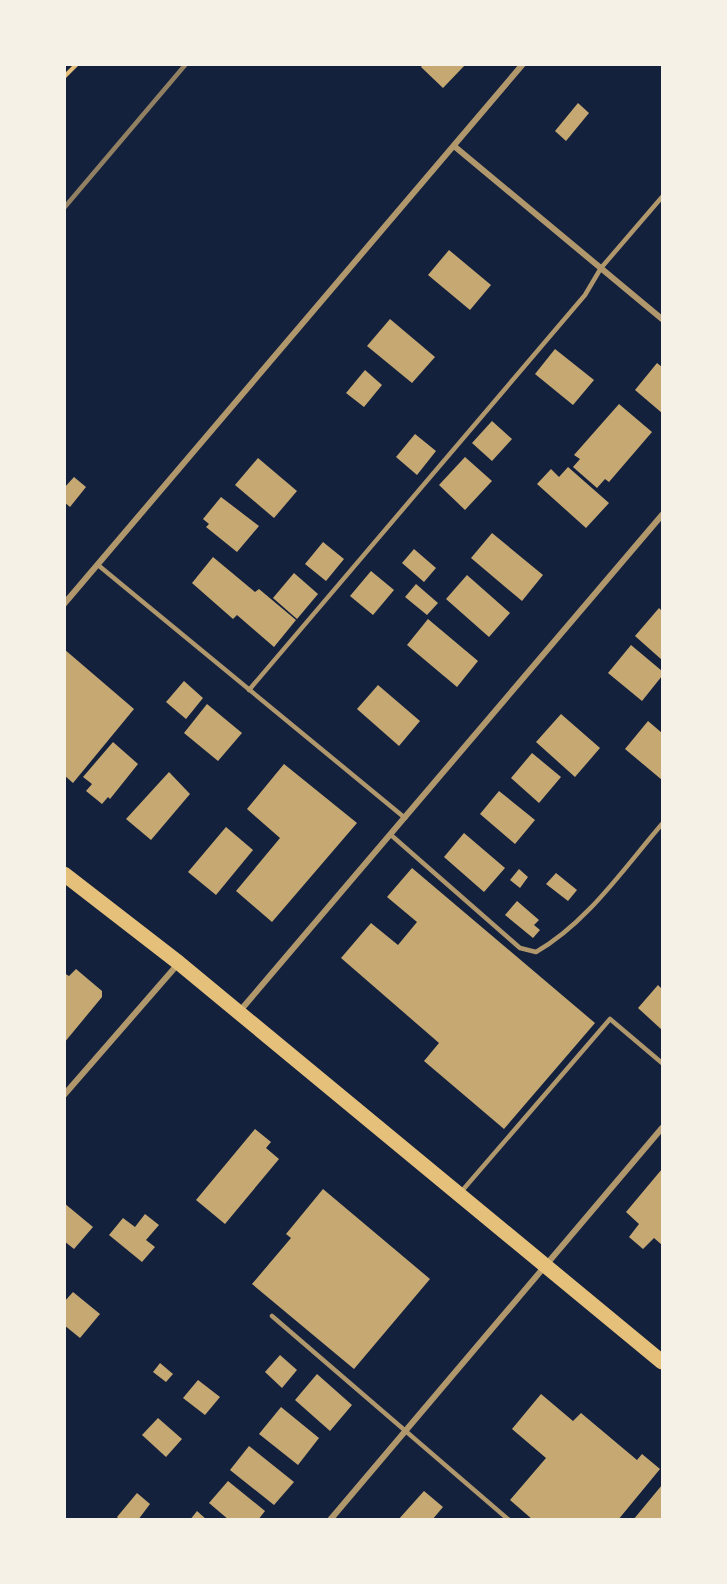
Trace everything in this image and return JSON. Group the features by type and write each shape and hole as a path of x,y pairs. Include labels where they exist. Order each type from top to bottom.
{"main road":[{"path":"64,874 179,963 663,1362"}],"street":[{"path":"64,604 524,64"},
{"path":"454,146 663,319"},
{"path":"239,1013 663,515"},
{"path":"64,1095 179,963"},
{"path":"330,1520 663,1128"}],"lane":[{"path":"249,690 585,295 601,268 663,197"},
{"path":"98,565 405,818"},
{"path":"391,835 520,948 536,952 557,940 589,909 663,824"},
{"path":"459,1194 610,1019 663,1063"},
{"path":"272,1316 509,1520"}],"path":[{"path":"64,77 77,64"}],"building":[{"path":"423,64 466,64 443,88 421,67"},
{"path":"578,103 589,113 566,141 555,131"},
{"path":"449,250 491,285 470,310 428,275"},
{"path":"390,319 435,357 412,383 367,346"},
{"path":"555,349 594,380 573,405 535,374"},
{"path":"657,363 662,367 662,413 635,390"},
{"path":"365,370 382,385 364,407 346,393"},
{"path":"619,404 652,432 609,482 605,479 597,488 573,467 580,459 574,455"},
{"path":"492,421 512,439 492,461 472,443"},
{"path":"415,434 436,451 417,475 396,457"},
{"path":"465,457 492,481 465,510 439,485"},
{"path":"258,458 297,491 274,518 235,485"},
{"path":"568,467 609,503 586,528 537,484 551,469 559,477"},
{"path":"74,477 86,487 70,507 64,502 64,488"},
{"path":"221,497 259,526 237,552 206,527 209,524 203,519"},
{"path":"492,533 543,575 522,601 471,558"},
{"path":"323,542 344,559 326,581 305,564"},
{"path":"414,549 436,568 424,582 402,563"},
{"path":"213,557 255,592 259,589 296,620 274,647 237,615 233,619 192,583"},
{"path":"371,571 394,590 373,615 350,596"},
{"path":"294,573 318,594 297,619 273,598"},
{"path":"467,575 510,613 489,637 446,599"},
{"path":"416,584 438,603 427,615 405,597"},
{"path":"659,608 662,611 662,660 635,636"},
{"path":"428,619 478,661 457,687 407,645"},
{"path":"631,645 662,671 662,676 642,701 608,673"},
{"path":"64,649 134,709 73,783 64,775"},
{"path":"184,681 203,698 186,719 166,702"},
{"path":"378,685 420,721 399,746 357,709"},
{"path":"207,704 242,733 218,761 184,733"},
{"path":"561,714 600,748 575,777 536,742"},
{"path":"648,721 662,733 662,780 625,749"},
{"path":"113,742 138,764 110,799 108,797 102,804 86,791 92,784 83,777"},
{"path":"532,753 561,777 539,803 511,778"},
{"path":"284,764 357,823 272,922 236,891 280,838 247,809"},
{"path":"169,772 190,794 151,840 126,819"},
{"path":"499,791 535,820 515,844 480,814"},
{"path":"226,827 253,850 216,895 188,872"},
{"path":"464,833 505,868 484,892 444,857"},
{"path":"412,868 595,1023 504,1129 424,1061 439,1043 341,958 371,923 398,945 417,922 387,897"},
{"path":"519,869 528,877 520,888 510,880"},
{"path":"556,873 577,890 568,901 546,884"},
{"path":"517,901 539,920 534,925 540,930 533,938 505,915"},
{"path":"76,969 102,991 102,997 64,1043 64,973 69,976"},
{"path":"658,985 662,989 662,1030 638,1008"},
{"path":"255,1129 271,1142 266,1148 279,1159 225,1224 196,1200"},
{"path":"662,1169 662,1245 654,1238 643,1249 629,1237 639,1224 626,1212"},
{"path":"323,1189 430,1279 354,1369 252,1284 291,1238 286,1234"},
{"path":"64,1203 93,1227 74,1249 64,1241"},
{"path":"145,1214 159,1225 146,1240 155,1247 142,1262 109,1235 123,1218 135,1227"},
{"path":"73,1292 100,1314 80,1338 64,1325 64,1302"},
{"path":"280,1355 297,1370 282,1388 265,1372"},
{"path":"160,1363 173,1374 166,1382 153,1372"},
{"path":"317,1374 352,1405 330,1431 295,1400"},
{"path":"198,1380 220,1397 205,1415 183,1398"},
{"path":"541,1394 573,1421 581,1413 637,1460 642,1454 660,1469 618,1520 533,1520 510,1500 546,1458 512,1429"},
{"path":"281,1407 319,1438 298,1465 259,1434"},
{"path":"158,1418 182,1439 166,1457 142,1435"},
{"path":"249,1446 294,1482 274,1505 230,1470"},
{"path":"228,1481 265,1511 258,1520 229,1520 209,1503"},
{"path":"662,1485 662,1520 633,1520"},
{"path":"424,1491 443,1507 432,1520 398,1520"},
{"path":"137,1493 150,1504 138,1520 120,1520 117,1517"},
{"path":"197,1511 207,1520 190,1520"}],"railway":[{"path":"64,208 186,64"}]}
